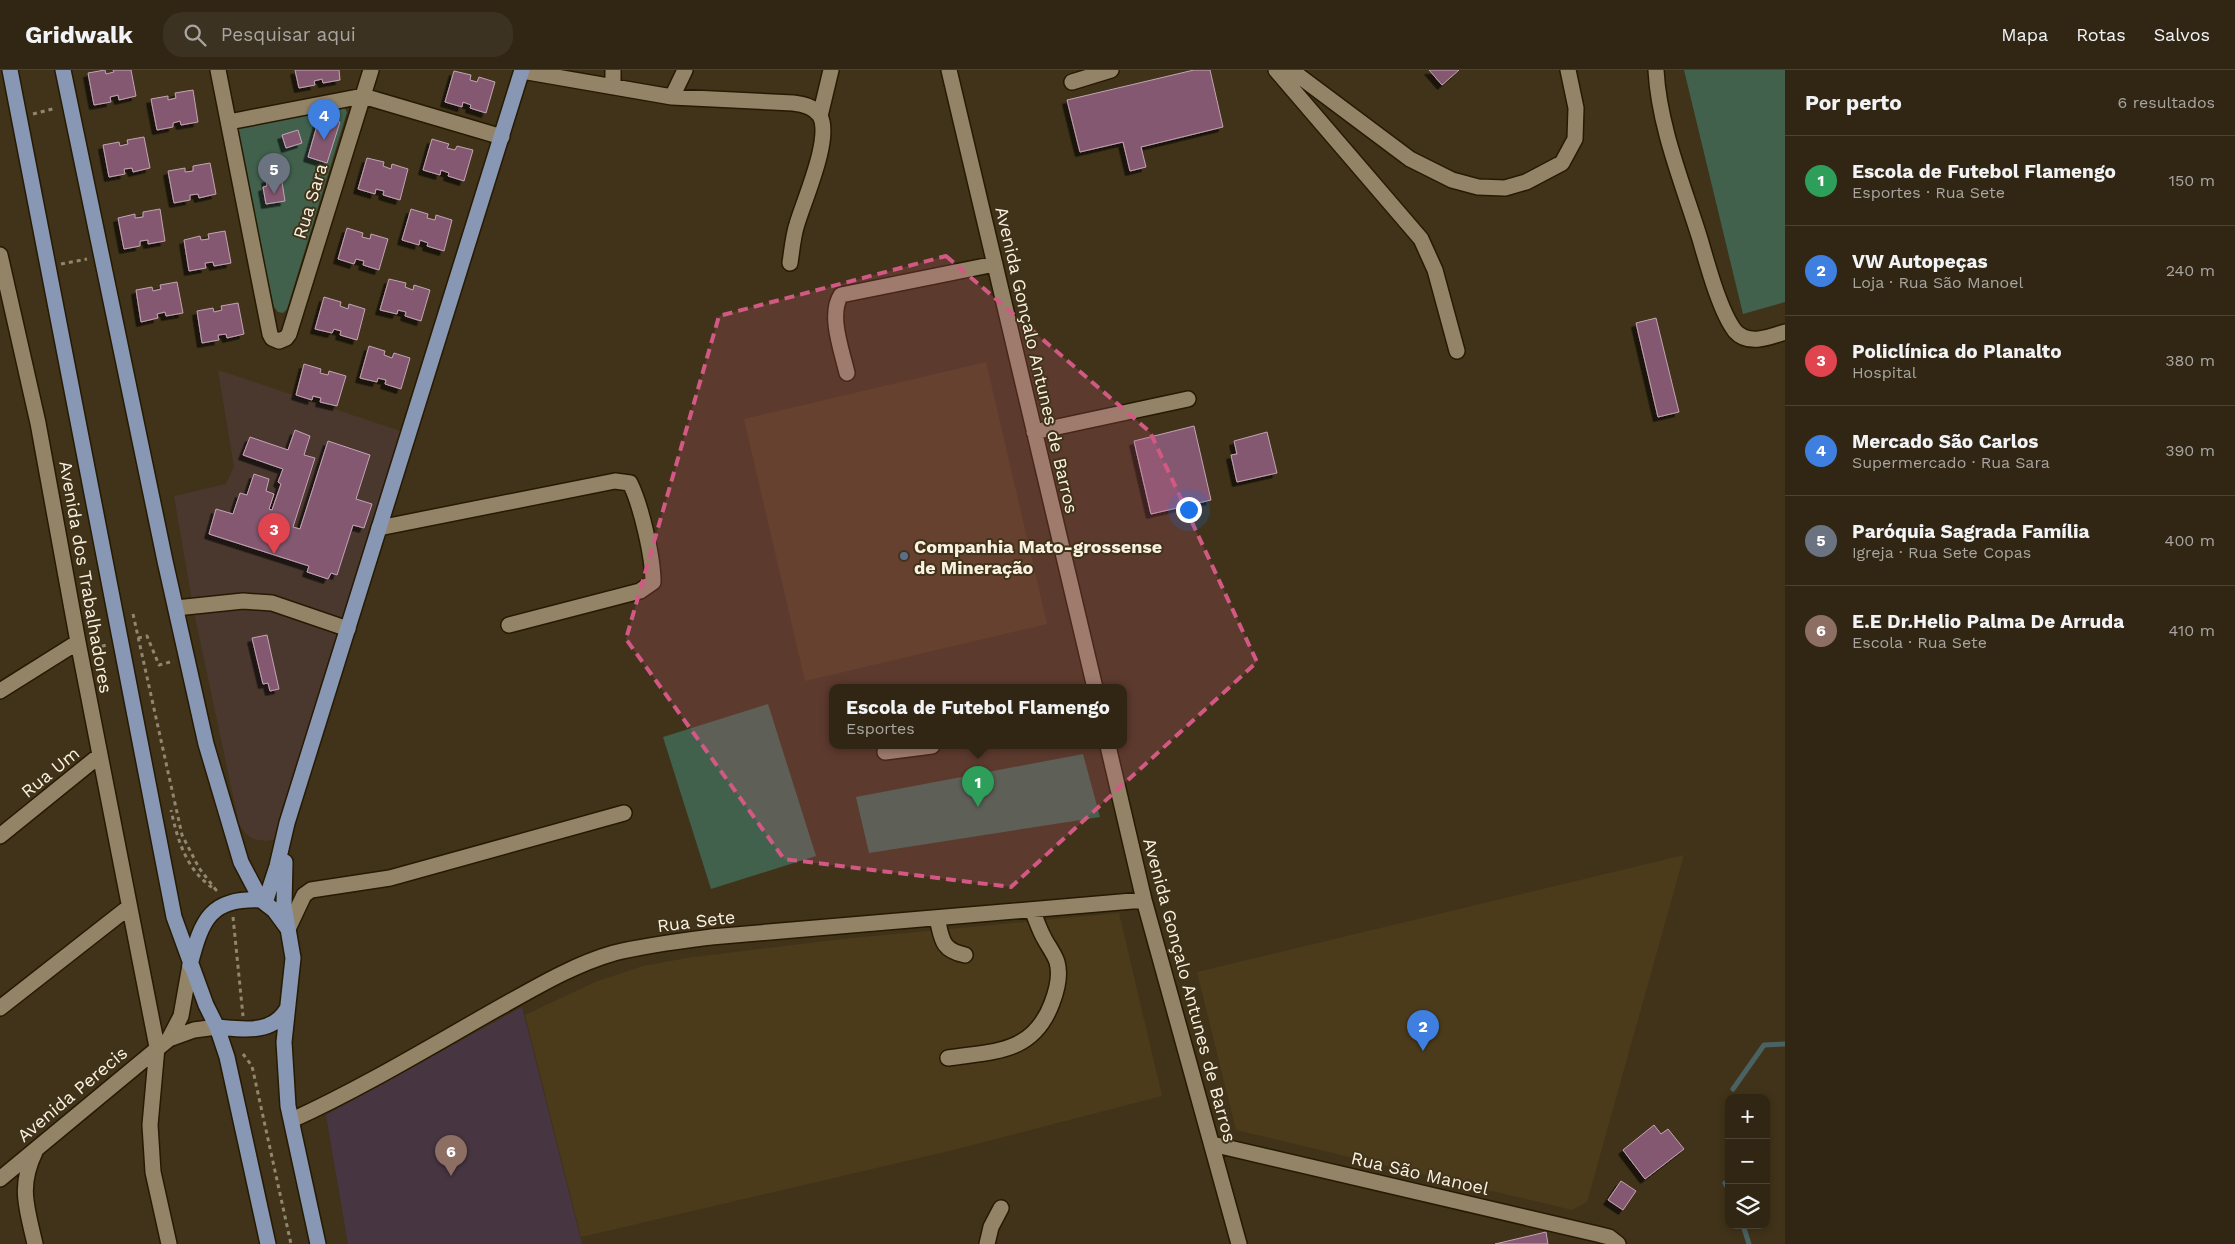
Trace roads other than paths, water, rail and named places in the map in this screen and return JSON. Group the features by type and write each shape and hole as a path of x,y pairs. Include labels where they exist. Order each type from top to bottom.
{"main road":[{"path":"10,70 174,917 190,965 227,1057 268,1244"},
{"path":"63,70 206,744 241,862 263,901 279,916 288,929"},
{"path":"263,901 277,866 287,823 522,70"},
{"path":"287,823 284,892 293,958 284,1035 284,1061 288,1106 318,1244"},
{"path":"190,965 208,919 218,907 232,901 263,901"},
{"path":"216,1026 244,1029 270,1026 283,1016 288,1008"}],"street":[{"path":"218,70 228,122 363,96 502,138"},
{"path":"358,70 363,96"},
{"name":"Rua Sara","path":"228,122 270,334 274,339 281,341 289,334 371,70"},
{"path":"522,70 672,97 807,105 820,116"},
{"path":"613,87 614,70"},
{"path":"672,97 685,70"},
{"path":"790,263 796,226 811,185 824,136 820,116 831,70"},
{"name":"Avenida Gonçalo Antunes de Barros","path":"950,70 1094,684"},
{"path":"1072,82 1111,70"},
{"path":"1276,70 1421,239 1435,270 1457,351"},
{"path":"1291,70 1410,158 1452,180 1478,187 1505,188 1526,182 1562,163 1575,139 1576,108 1568,70"},
{"path":"1656,70 1657,87 1668,138 1708,266 1724,310 1736,332 1748,340 1785,332"},
{"name":"Avenida dos Trabalhadores","path":"0,255 2,279 38,423 129,906 163,1043"},
{"path":"847,374 835,316 835,304 841,295 995,264"},
{"path":"1034,432 1188,399"},
{"path":"379,528 615,482 630,483 636,495 651,560 653,582 640,591 509,625"},
{"path":"176,608 242,601 272,603 348,629"},
{"path":"0,691 78,642"},
{"path":"885,752 908,749"},
{"name":"Avenida Gonçalo Antunes de Barros","path":"1109,749 1144,900 1239,1244"},
{"name":"Rua Um","path":"0,836 100,756"},
{"path":"288,929 304,895 311,890 390,878 624,813"},
{"name":"Rua Sete","path":"292,1120 330,1102 539,986 578,967 613,954 651,945 711,937 1144,900"},
{"path":"0,1008 129,906"},
{"path":"948,1058 1011,1048 1026,1041 1047,1017 1056,992 1059,976 1057,962 1032,910"},
{"path":"938,918 944,944 948,950 965,955"},
{"name":"Avenida Perecis","path":"1,1179 163,1043 181,1016 190,965"},
{"name":"Avenida Perecis","path":"163,1043 194,1030 216,1026"},
{"path":"163,1043 150,1125 153,1172 169,1244"},
{"name":"Rua São Manoel","path":"1212,1144 1597,1234 1609,1238 1618,1244"},
{"path":"35,1244 25,1191 27,1170 36,1149"},
{"path":"1,1179 16,1183 25,1191"},
{"path":"987,1244 991,1227 1001,1208"}],"waterway":[{"path":"1733,1089 1764,1045 1785,1044"},
{"path":"1744,1229 1749,1244"}],"place":[{"name":"Mercado São Carlos","path":"324,140"},
{"name":"Paróquia Sagrada Família","path":"274,194"},
{"name":"Policlínica do Planalto","path":"274,554"},
{"name":"Companhia Mato-grossense de Mineração","path":"904,556"},
{"name":"Escola de Futebol Flamengo","path":"978,807"},
{"name":"VW Autopeças","path":"1423,1051"},
{"name":"E.E Dr.Helio Palma De Arruda","path":"451,1176"}]}
